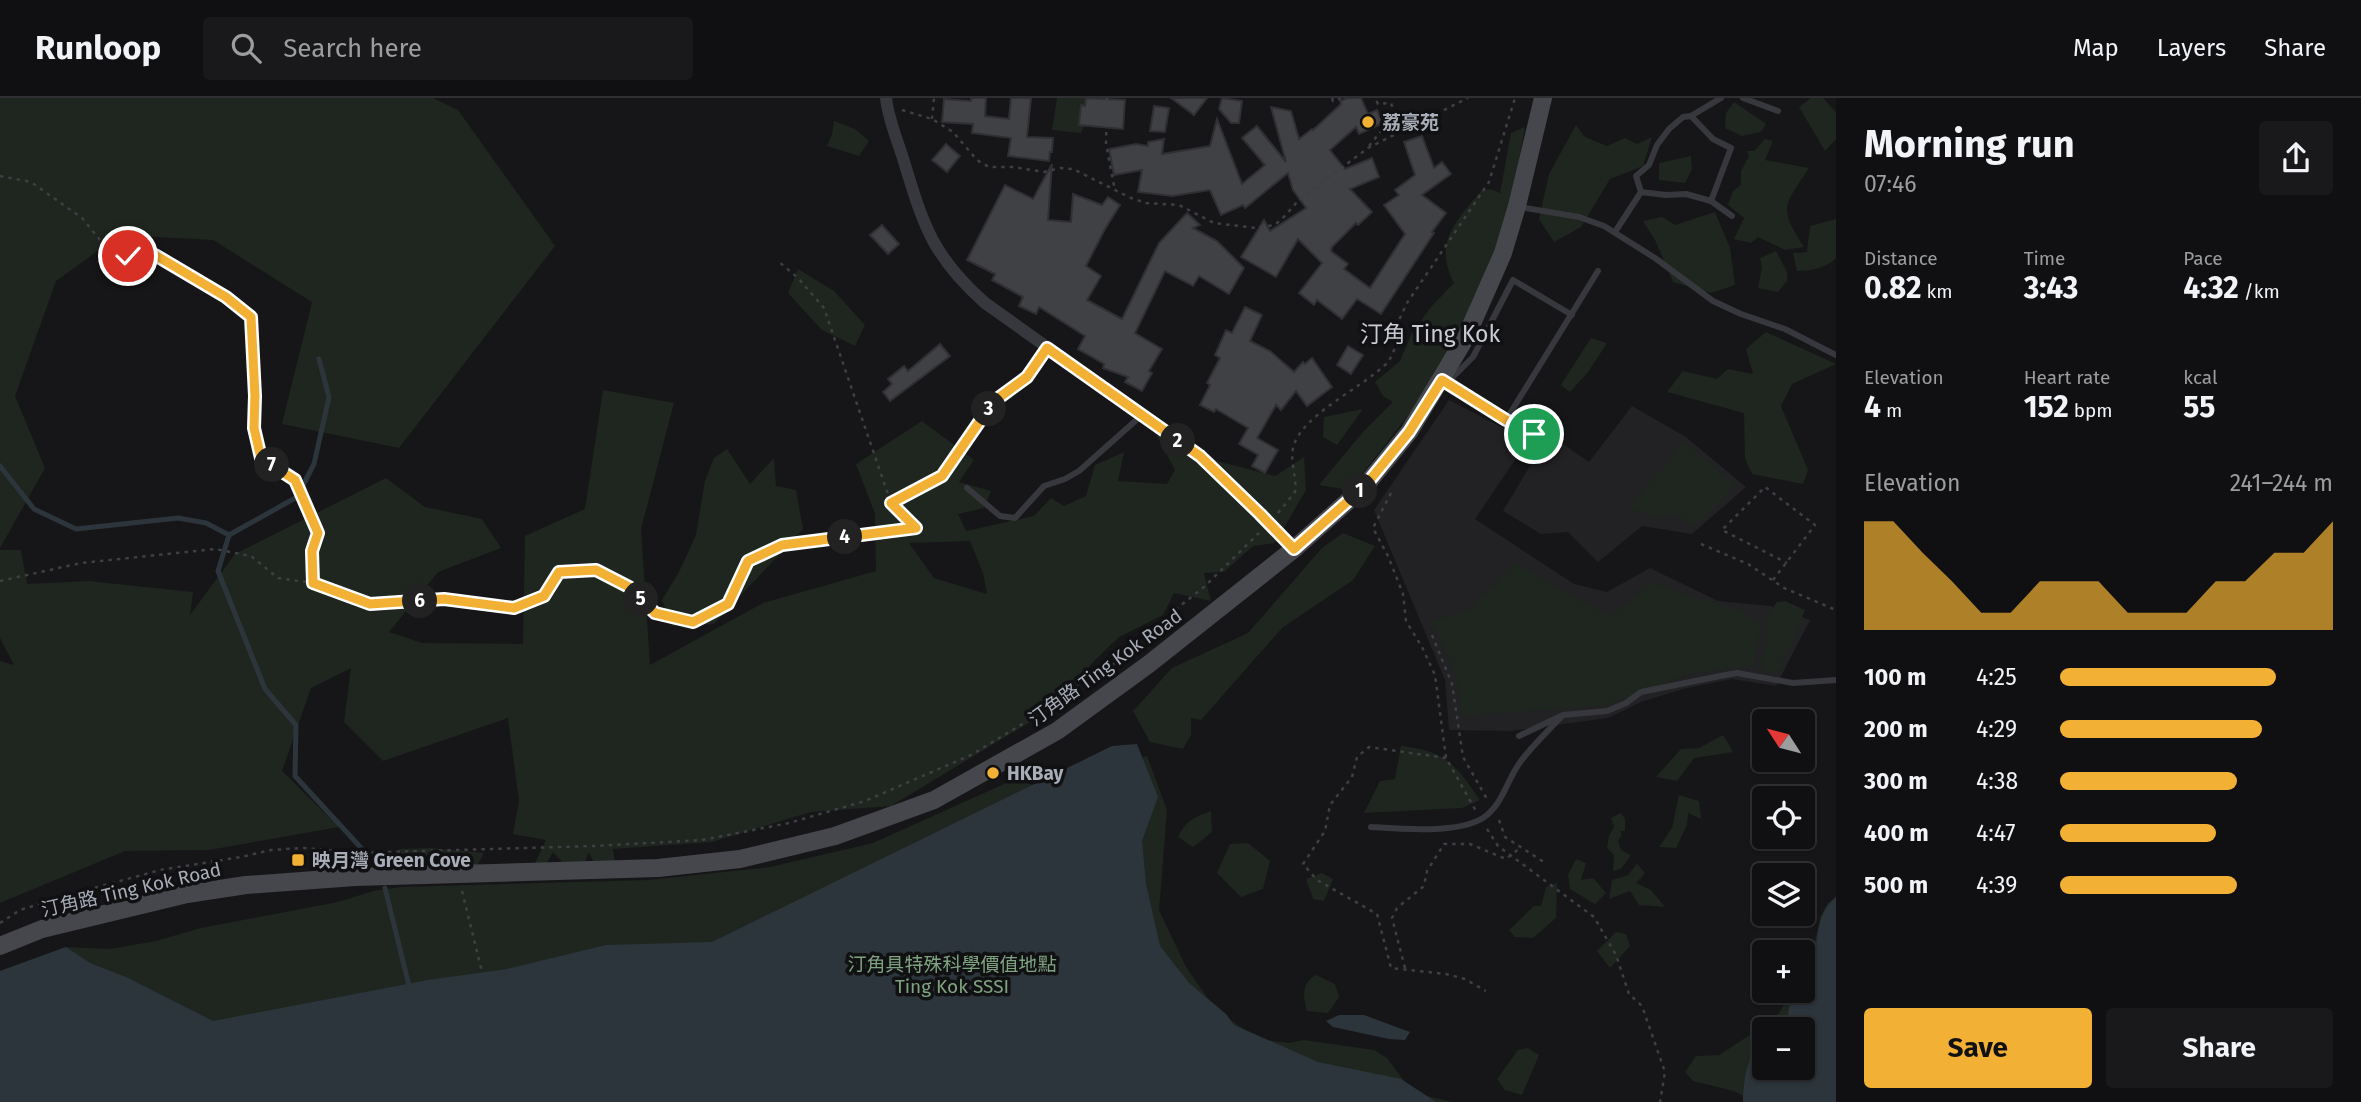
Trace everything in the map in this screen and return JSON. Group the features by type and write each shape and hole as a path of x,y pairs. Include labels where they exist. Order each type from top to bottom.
{"main road":[{"name":"汀角路 Ting Kok Road","path":"0,946 43,929 187,894 246,885 458,874 658,869 740,859 835,836 933,800 1057,731 1149,664 1294,549 1365,486 1409,432 1444,381 1466,337 1503,253 1543,98"}],"street":[{"path":"887,102 923,221 935,247 969,288 1047,348 1200,456 1294,549"}],"lane":[{"path":"1641,192 1636,176 1649,165 1657,145 1669,129 1683,117 1691,116 1721,98"},
{"path":"1743,98 1778,111"},
{"path":"1691,116 1713,139 1731,148 1711,201"},
{"path":"1615,232 1641,192"},
{"path":"1641,192 1686,194 1711,201 1732,216"},
{"path":"1517,206 1579,217 1615,232 1713,301 1785,329 1836,355"},
{"path":"1506,420 1598,271"},
{"path":"1534,434 1506,420 1444,381 1473,357 1513,281 1572,315"},
{"path":"967,488 1000,516 1015,517 1044,486 1071,477 1142,415"},
{"path":"1519,736 1563,715 1607,711 1626,703 1641,692 1668,685 1737,673 1793,683 1836,680"},
{"path":"1371,827 1424,830 1481,820 1494,809 1520,762 1563,715"}],"path":[{"path":"932,119 934,98"},
{"path":"1107,98 1106,144 1115,191"},
{"path":"1332,98 1333,102 1341,98"},
{"path":"1368,148 1385,126 1396,118 1391,103 1378,104 1375,98"},
{"path":"887,102 932,119 953,132 982,164 989,167 1013,167 1044,172 1060,168 1073,169 1115,191 1146,203 1179,205 1214,223 1248,228 1267,227 1281,220 1300,199 1368,148 1468,98"},
{"path":"0,923 20,910 76,892 160,870 271,850 304,848 358,853 702,840 789,823 865,801 971,755 1049,708 1080,684 1097,677 1163,625 1175,610 1204,587 1269,523 1295,492 1292,456 1295,441 1311,421 1379,371 1393,355 1399,320 1407,303 1489,182 1515,98"},
{"path":"0,176 31,182 82,218 114,257 155,255 226,297 251,317 254,428 261,458 295,480 318,533 312,551 313,583"},
{"path":"0,581 81,563 215,549 251,556 278,578 313,583 370,604 444,599 514,608 544,596 559,572 596,570 629,587 655,613 693,622 728,604 748,561 782,545 916,528 891,503 824,308 798,278 778,261"},
{"path":"891,503 942,476 993,402 1027,377 1047,348"},
{"path":"1773,580 1787,563 1815,525 1765,487 1722,530 1787,563"},
{"path":"1391,493 1373,528 1403,594 1406,621 1435,675 1446,758 1498,846 1594,917 1616,955 1629,994 1642,1006 1665,1072 1660,1102"},
{"path":"1701,544 1748,564 1784,588 1836,610"},
{"path":"1432,635 1452,684 1463,757 1494,809 1505,837 1547,863"},
{"path":"1446,758 1369,747 1357,757 1352,777 1330,805 1325,831 1303,864 1317,880 1377,914 1391,968 1446,974 1465,979 1486,991"},
{"path":"1406,970 1392,918 1397,908 1424,886 1427,870 1444,844 1470,844 1506,859 1520,848"},
{"path":"458,874 481,972"}],"shaded area":[{"path":"1449,400 1528,441 1475,519 1574,584 1607,592 1650,568 1718,601 1771,606 1810,620 1776,686 1732,679 1683,689 1641,702 1608,718 1511,731 1449,730 1445,680 1374,510"},
{"path":"1632,406 1686,437 1746,487 1692,534 1642,526 1598,562 1568,532 1541,534 1503,511 1549,434 1589,462"},
{"name":"汀角具特殊科學價值地點 Ting Kok SSSI","path":"1137,744 1158,797 1142,841 1146,884 1160,946 1189,983 1226,1014 1234,1025 1318,1062 1401,1079 1436,1102 0,1102 0,971 66,947 90,963 126,977 213,1021 428,980 507,969 606,945 712,942 1112,746"},
{"path":"1836,897 1836,1102 1743,1102 1744,1085 1752,1056 1752,1080 1815,1080 1815,1017 1786,1017 1790,1003 1815,1003 1815,952 1819,927 1827,906"},
{"path":"1339,1015 1364,1015 1410,1032 1405,1040 1389,1039 1333,1027 1326,1021"}],"green space":[{"path":"0,98 433,98 458,110 555,246 399,448 282,424 312,302 213,240 120,235 56,281 15,396 45,468 0,548"},
{"path":"1057,98 1096,98 1081,133 1052,130"},
{"path":"1811,98 1823,98 1836,112 1836,139 1825,151 1799,107"},
{"path":"1734,102 1766,124 1761,132 1742,136 1725,128 1726,113"},
{"path":"834,121 855,129 869,141 859,156 827,146"},
{"path":"1576,125 1585,137 1607,146 1625,138 1637,144 1652,137 1643,166 1610,179 1581,227 1554,242 1539,219 1549,174"},
{"path":"1525,127 1510,210 1486,289 1474,295 1452,348 1421,398 1349,490 1319,485 1362,433 1393,402 1383,396 1375,382 1400,361 1411,335 1431,307 1454,283 1446,256 1450,233 1481,191 1490,189 1500,193 1511,133"},
{"path":"1765,139 1773,141 1765,160 1809,168 1787,207 1790,223 1804,247 1785,250 1758,237 1751,243 1734,239 1744,218 1728,205 1733,191 1741,185 1741,171 1749,156 1747,151 1754,151"},
{"path":"1691,156 1692,169 1685,183 1659,180 1659,163"},
{"path":"1715,212 1730,248 1735,285 1711,293 1673,282 1655,240 1643,221 1662,217 1675,225"},
{"path":"1836,219 1836,258 1818,268 1797,271 1793,253 1807,252 1810,226"},
{"path":"1776,251 1787,272 1787,281 1778,292 1758,288 1762,267 1760,258"},
{"path":"798,269 834,291 865,325 855,346 822,330 788,293"},
{"path":"1766,332 1836,364 1792,384 1781,406 1808,470 1803,484 1752,474 1745,459 1744,413 1667,392 1683,371 1717,379 1728,369 1753,374 1746,349"},
{"path":"1591,338 1607,343 1588,372 1570,392 1561,385"},
{"path":"603,390 674,403 641,529 650,665 763,603 876,571 875,514 856,464 922,421 974,460 959,482 991,491 984,508 958,514 966,531 1034,516 1051,498 1064,506 1086,496 1095,465 1124,452 1118,481 1167,484 1175,470 1156,434 1159,420 1217,461 1275,476 1304,457 1306,490 1275,543 1253,546 1224,572 1204,573 1211,601 1174,593 1163,615 1119,637 1094,661 1055,707 891,806 811,812 712,842 613,849 615,863 594,863 589,852 584,864 563,863 553,852 545,866 535,863 546,840 513,834 519,801 508,718 383,761 344,722 351,668 311,688 282,771 339,827 209,850 125,851 0,903 0,661 14,665 0,638 0,550 21,550 27,584 88,581 193,592 190,615 235,554 386,478 425,507 482,519 501,548 438,572 389,632 422,643 523,644 525,536 585,509","holes":["970,541 983,573 987,594 934,578 909,543"]},
{"path":"1363,409 1337,445 1323,437 1324,417"},
{"path":"1684,442 1736,486 1694,526 1677,514 1659,519 1629,508"},
{"path":"727,449 750,484 774,458 776,486 796,490 803,529 714,624 672,626 662,600 696,535 705,481 714,458"},
{"path":"1343,533 1375,546 1353,580 1282,628 1201,720 1191,718 1191,735 1183,749 1150,742 1133,711 1172,668 1248,633 1322,548"},
{"path":"1517,563 1580,601 1611,616 1651,583 1745,612 1760,624 1754,666 1688,674 1608,705 1462,716 1457,678 1432,621 1467,611"},
{"path":"1785,601 1805,610 1776,674 1763,670 1761,662 1766,645 1768,615 1777,602"},
{"path":"1723,735 1733,752 1694,758 1677,781 1656,777 1681,749 1699,748"},
{"path":"1401,746 1429,751 1448,761 1480,800 1462,808 1364,813 1380,781 1395,779"},
{"name":"汀角具特殊科學價值地點 Ting Kok SSSI","path":"1147,756 1167,810 1159,910 1186,967 1216,1010 1248,1032 1266,1040 1288,1043 1304,1040 1374,1050 1387,1058 1405,1082 1427,1096 1452,1102 0,1102 0,971 66,947 110,949 156,941 201,928 401,887 648,880 770,867 873,843 1013,780 1050,789"},
{"path":"1679,795 1699,801 1701,819 1688,813 1687,825 1676,848 1659,847 1672,828"},
{"path":"1211,811 1212,832 1193,847 1178,837 1191,820"},
{"path":"1621,813 1625,819 1625,831 1620,831 1622,835 1618,841 1621,850 1631,855 1621,869 1613,871 1614,855 1607,848 1614,827 1611,818"},
{"path":"1248,843 1270,861 1263,889 1241,897 1217,873 1230,844"},
{"path":"429,848 484,853 476,868 446,864 406,869 395,862 399,849"},
{"path":"1576,859 1586,863 1581,880 1593,878 1606,893 1595,904 1570,889 1568,875"},
{"path":"1637,864 1645,873 1636,883 1651,890 1665,907 1639,905 1630,891 1609,899 1612,880 1628,875"},
{"path":"1322,873 1333,879 1324,901 1313,899 1306,879"},
{"path":"1557,883 1556,918 1533,938 1515,937 1509,930 1534,906 1541,906 1546,887"},
{"path":"1836,897 1836,1102 1743,1102 1743,1096 1734,1091 1693,1081 1685,1072 1696,1056 1719,1055 1752,1034 1752,1080 1815,1080 1815,1017 1777,1017 1785,1003 1815,1003 1815,941 1820,917 1828,903"},
{"path":"1616,932 1626,934 1630,946 1610,968 1597,951"},
{"path":"1316,975 1335,984 1339,997 1328,1013 1307,1011 1304,996 1306,986"},
{"path":"1528,1048 1539,1055 1522,1095 1505,1090 1497,1079 1518,1050"}],"building":[{"path":"971,98 986,98 985,116 1009,119 1011,98 1031,98 1027,137 1053,138 1049,161 1008,156 1011,138 972,133 973,124 942,122 944,99 971,101"},
{"path":"1086,98 1125,100 1123,129 1079,125 1081,105 1085,106"},
{"path":"1171,98 1207,98 1194,115"},
{"path":"1222,98 1242,101 1239,123 1231,123 1219,109"},
{"path":"1361,98 1368,114 1377,110 1383,123 1359,134 1356,127 1330,150 1345,169 1372,158 1379,177 1350,189 1372,212 1358,225 1356,223 1331,251 1348,264 1344,269 1370,288 1405,234 1384,205 1399,195 1395,190 1415,175 1404,142 1422,136 1434,168 1442,162 1451,174 1422,195 1446,213 1381,314 1357,299 1342,319 1317,300 1314,305 1299,293 1322,263 1298,239 1276,277 1241,257 1264,220 1270,231 1306,208 1293,190 1288,173 1245,208 1243,205 1221,215 1210,190 1172,196 1138,192 1142,170 1114,175 1109,149 1136,144 1148,146 1148,142 1164,139 1162,154 1210,146 1217,119 1242,184 1265,165 1242,138 1257,126 1286,162 1271,107 1291,111 1299,139 1313,130 1341,104 1340,101"},
{"path":"1154,106 1169,108 1165,132 1150,131"},
{"path":"946,144 960,156 947,172 932,160"},
{"path":"1052,164 1048,220 1071,222 1073,194 1102,205 1108,197 1120,205 1086,266 1101,276 1087,300 1122,319 1159,243 1187,213 1200,225 1193,228 1217,241 1244,268 1229,294 1199,276 1193,286 1165,271 1135,333 1162,349 1149,371 1152,373 1142,391 1125,382 1128,377 1103,368 1104,364 1078,349 1085,336 1039,307 1036,314 1019,306 1023,297 992,280 995,274 967,260 1005,185 1033,199"},
{"path":"882,225 899,244 888,254 870,235"},
{"path":"1245,307 1262,315 1250,341 1270,351 1294,372 1303,362 1305,364 1312,358 1332,387 1307,406 1296,391 1281,410 1276,405 1257,438 1278,450 1265,473 1252,466 1258,455 1239,444 1248,428 1216,409 1214,412 1200,405 1210,385 1207,383 1220,358 1215,355 1226,330 1232,333"},
{"path":"940,344 950,356 890,401 883,392 892,384 888,379 904,366 908,371"},
{"path":"1348,346 1363,355 1351,374 1337,365"}],"waterway":[{"path":"229,535 297,497 314,464 329,397 319,359"},
{"path":"0,466 34,509 76,529 178,518 206,523 229,535 218,571 265,689 296,725 295,776 363,850"},
{"path":"385,888 410,990"}],"place":[{"name":"荔豪苑","path":"1368,122"},
{"name":"HKBay","path":"993,773"},
{"name":"映月灣 Green Cove","path":"298,860"}],"district":[{"name":"汀角 Ting Kok","path":"1430,334"}],"route":[{"path":"128,256 155,255 226,297 251,317 254,428 261,458 295,480 318,533 312,551 313,583 370,604 444,599 514,608 544,596 559,572 596,570 629,587 655,613 693,622 728,604 748,561 782,545 916,528 891,503 942,476 993,402 1027,377 1047,348 1200,456 1294,549 1365,486 1409,432 1442,380 1534,434"}]}
